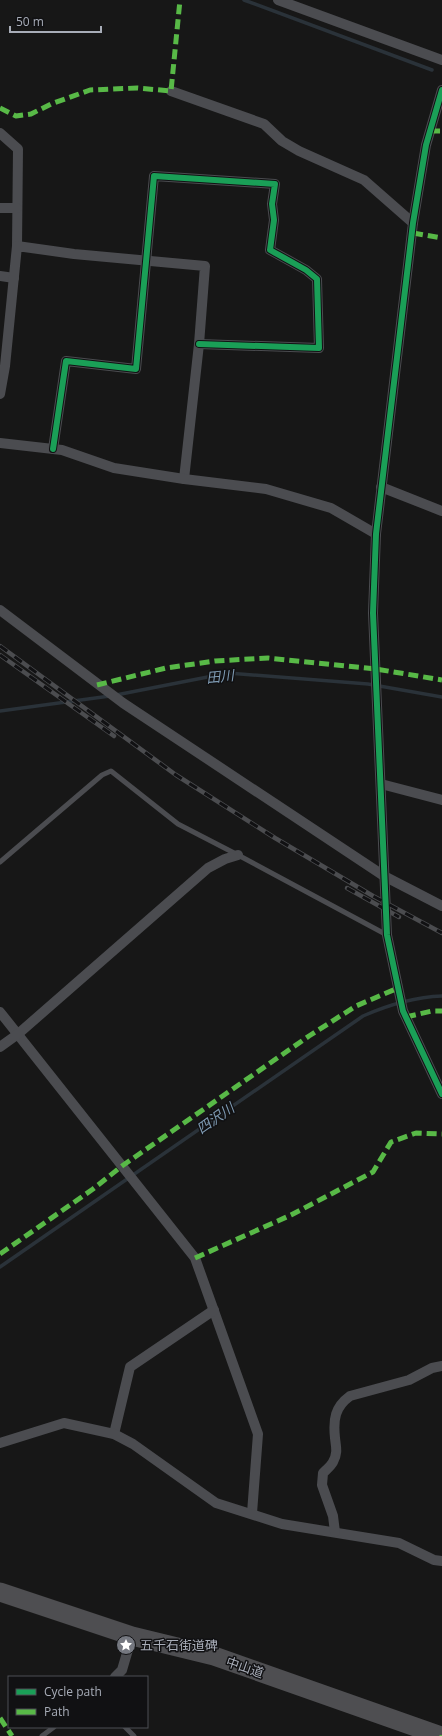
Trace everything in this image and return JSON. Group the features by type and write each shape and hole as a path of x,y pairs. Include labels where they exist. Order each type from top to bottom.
{"highway":[{"name":"中山道","path":"0,1592 132,1636 214,1656 441,1736"}],"street":[{"path":"278,0 442,60"},
{"path":"442,90 426,145 413,223 376,534 373,613 378,698 387,935 403,1011 442,1094"},
{"path":"171,91 264,124 282,141 299,151 364,180 413,223"},
{"path":"0,133 18,149 17,246 5,366 0,394"},
{"path":"53,449 66,361 136,369 154,176 275,184 272,204 274,220 270,250 318,278 319,348 199,344"},
{"path":"0,208 17,208"},
{"path":"17,246 145,261 205,266 199,344 184,479"},
{"path":"0,276 14,278"},
{"path":"0,443 62,450 114,468 184,479 266,489 331,508 376,534"},
{"path":"381,487 442,511"},
{"path":"0,610 123,702 384,876 442,906"},
{"path":"381,784 442,800"},
{"path":"0,1047 18,1034 208,868 238,854"},
{"path":"0,1012 195,1258 258,1434 252,1514"},
{"path":"114,1434 130,1367 214,1310"},
{"path":"335,1532 333,1516 322,1485 323,1473 333,1463 337,1452 334,1436 336,1410 342,1402 350,1396 409,1380 432,1368 442,1366"},
{"path":"0,1443 64,1423 114,1434 133,1444 216,1503 282,1524 399,1543 434,1560 442,1561"},
{"path":"117,1676 124,1664 132,1636"}],"lane":[{"path":"0,862 102,775 111,771 178,824 238,854 387,935"},
{"path":"42,1736 53,1728"},
{"path":"126,1728 134,1736"}],"waterway":[{"path":"244,0 432,70"},
{"name":"田川","path":"116,695 228,673 368,684 442,697"},
{"name":"田川","path":"0,711 110,696"},
{"name":"四沢川","path":"0,1267 363,1016 401,1002 442,996"}],"railway":[{"path":"0,646 176,775 275,838 373,896 442,933"},
{"path":"0,655 114,736"},
{"path":"347,888 399,917"}],"marked path":[{"path":"0,108 16,116 31,114 51,104 90,90 137,88 171,91 180,0"},
{"path":"430,131 442,131"},
{"path":"413,233 442,238"},
{"path":"97,685 166,668 215,661 268,658 376,669 442,680"},
{"path":"0,1254 93,1189 122,1166 309,1036 356,1006 398,988"},
{"path":"406,1017 432,1011 442,1011"},
{"path":"195,1258 291,1215 373,1172 391,1142 416,1133 442,1134"},
{"path":"0,1718 12,1736"}],"cycle path":[{"path":"442,90 426,145 413,223 376,534 373,613 387,935 403,1011 442,1094"},
{"path":"53,449 66,361 136,369 154,176 275,184 272,204 274,220 270,250 306,270 317,279 319,348 199,344"}],"place":[{"name":"五千石街道碑","path":"126,1645"}]}
